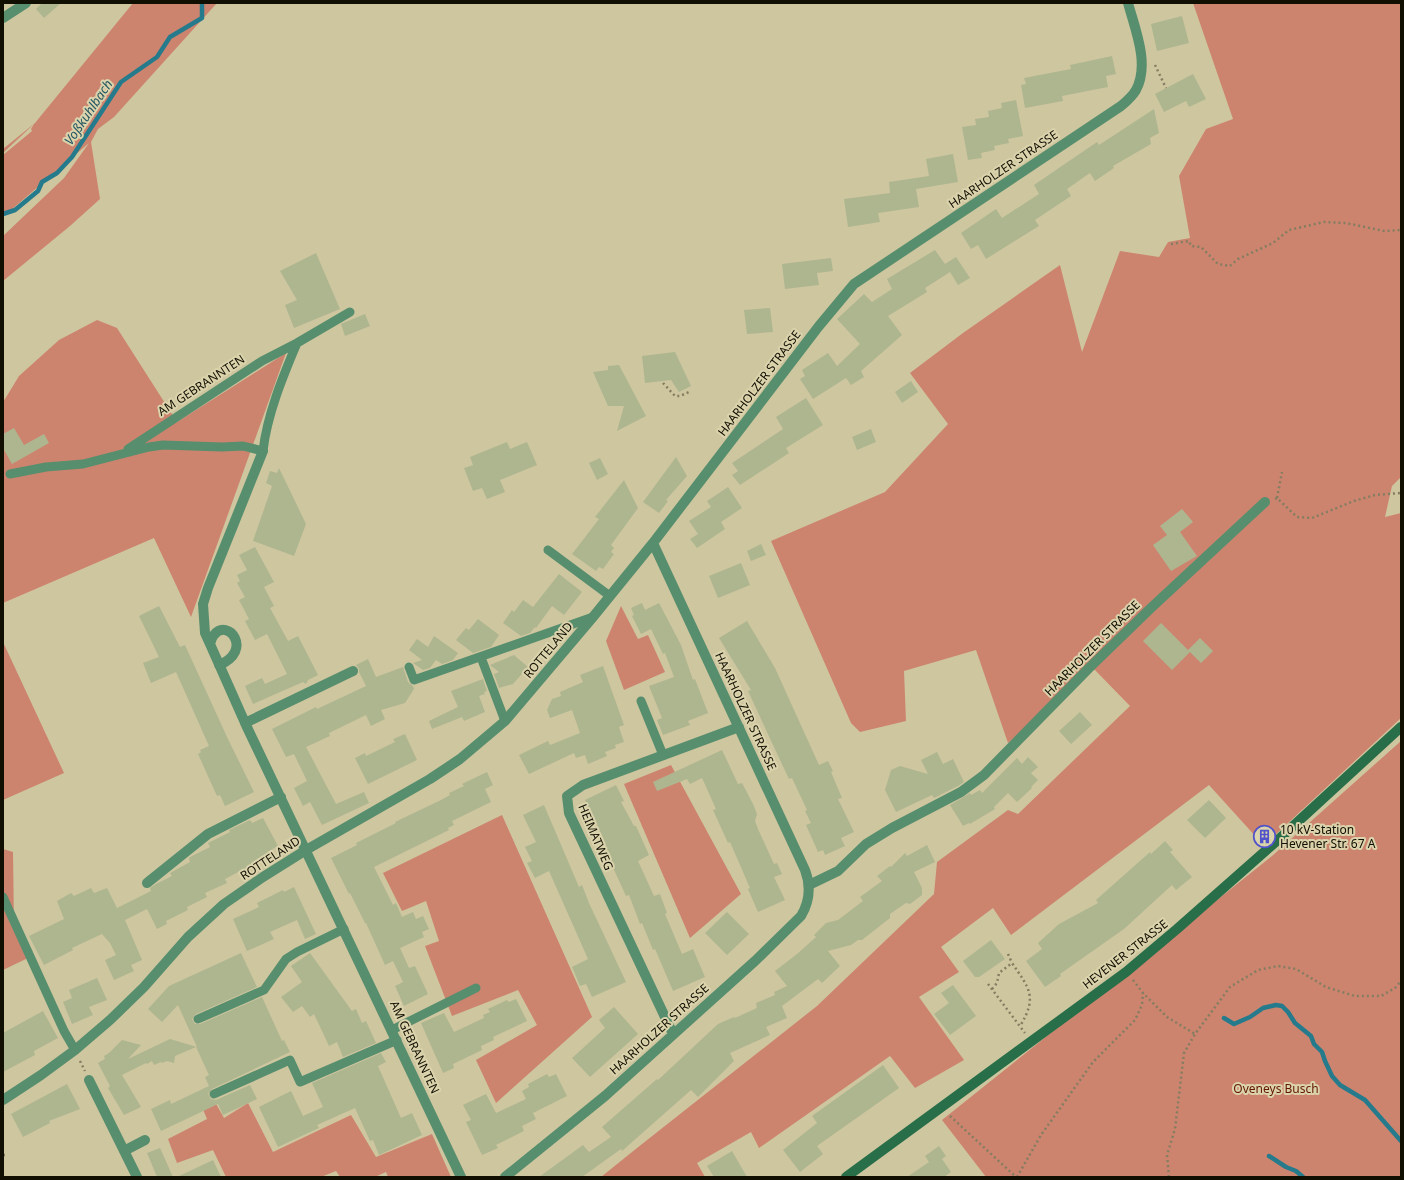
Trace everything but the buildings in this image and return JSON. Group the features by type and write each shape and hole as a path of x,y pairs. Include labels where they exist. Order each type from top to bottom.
{"street":[{"path":"3,18 26,3"},
{"name":"HAARHOLZER STRASSE","path":"505,1177 605,1096 794,924 806,907 809,897 809,885 805,870 653,543 819,326 854,284 1131,98 1139,82 1142,67 1140,52 1128,3"},
{"name":"AM GEBRANNTEN","path":"263,451 208,588 203,604 205,633 245,723 461,1177"},
{"name":"HAARHOLZER STRASSE","path":"809,885 838,871 866,844 892,828 960,792 984,775 1089,668 1265,502"},
{"name":"ROTTELAND","path":"3,1100 75,1050 110,1020 144,987 188,937 224,904 262,877 306,850 430,780 460,759 505,721 653,543"},
{"path":"210,644 214,634 220,631 226,630 232,633 236,638 236,650 227,662 219,665"},
{"path":"245,723 353,671"},
{"name":"HEIMATWEG","path":"673,1034 569,813 567,796 583,785 739,727"},
{"name":"HEVENER STRASSE","path":"846,1177 1126,972 1177,930 1267,850 1401,727"},
{"path":"147,883 208,834 281,797"},
{"path":"89,1080 137,1177"},
{"path":"124,1151 145,1140"}],"lane":[{"name":"AM GEBRANNTEN","path":"121,453 262,360 297,343 350,312"},
{"name":"AM GEBRANNTEN","path":"10,474 83,464 136,449 163,445 222,447 243,446 263,451 264,438 283,375 297,343"},
{"path":"548,550 610,596"},
{"path":"409,667 414,680 593,617"},
{"path":"482,660 505,721"},
{"path":"641,701 663,755"},
{"path":"3,897 64,1031 75,1050"},
{"path":"198,1019 264,990 286,959 344,929"},
{"path":"392,1030 476,988"},
{"path":"214,1094 290,1060 300,1082 397,1040"}],"path":[{"path":"1152,60 1166,88"},
{"path":"1171,244 1189,241 1191,246 1202,247 1218,264 1230,266 1238,259 1273,243 1289,230 1324,222 1346,223 1384,232 1401,230"},
{"path":"663,383 675,396 680,396 689,392"},
{"path":"1277,498 1282,472"},
{"path":"1277,498 1297,517 1312,518 1375,494 1401,493"},
{"path":"1265,502 1277,498"},
{"path":"1008,954 1012,963 1027,985 1030,1000 1028,1014 1020,1026"},
{"path":"992,989 997,983 999,973 1012,963"},
{"path":"1169,1177 1167,1155 1175,1129 1184,1053 1230,987 1258,970 1278,966 1296,969 1326,987 1355,996 1381,996 1395,988 1401,981"},
{"path":"1126,972 1143,993 1167,1017 1196,1034"},
{"path":"988,984 1032,1041"},
{"path":"941,1107 1017,1177 1041,1135 1093,1062 1135,1020 1142,1005 1143,993"},
{"path":"75,1050 89,1080"}],"green space":[{"path":"133,3 217,3 114,117 98,129 91,142 100,199 70,226 3,281 3,236 64,178 89,143 3,217 3,155 32,131 31,129 34,124 3,153 3,149 35,123"},
{"path":"1193,3 1401,3 1401,477 1392,486 1385,517 1401,513 1401,718 1274,836 1266,829 1257,838 1209,785 1011,935 993,908 941,947 959,972 919,997 964,1060 915,1088 890,1056 759,1148 751,1132 697,1163 705,1177 601,1177 817,1006 934,894 937,862 1008,810 1018,814 1130,706 1094,669 1008,743 976,650 904,671 906,721 860,732 851,723 771,541 885,492 948,424 910,373 963,333 1060,265 1082,352 1120,251 1159,257 1168,242 1190,238 1179,176 1206,129 1233,119"},
{"path":"97,320 117,328 177,422 286,353 191,617 154,538 3,603 3,401 19,376 59,340"},
{"path":"621,606 638,639 648,635 665,672 624,690 606,641"},
{"path":"3,642 64,773 3,800"},
{"name":"Oveneys Busch","path":"1401,741 1401,1177 986,1177 942,1120 1272,856"},
{"path":"671,765 741,894 690,938 624,784"},
{"path":"502,815 592,1017 496,1103 476,1060 537,1025 518,990 452,1016 425,946 439,941 426,901 402,911 383,873"},
{"path":"3,849 13,852 14,928 28,958 3,970"},
{"path":"215,1102 224,1118 248,1103 273,1152 351,1115 376,1157 432,1134 451,1177 388,1177 386,1172 375,1177 340,1177 336,1171 321,1177 226,1177 213,1150 177,1163 168,1139 207,1119 202,1107"}],"waterway":[{"name":"Voßkuhlbach","path":"3,214 15,210 38,191 42,182 57,173 72,157 121,82 157,57 170,37 202,18 202,3"},
{"path":"1224,1018 1234,1024 1250,1017 1263,1008 1276,1005 1282,1006 1295,1023 1311,1036 1314,1044 1322,1052 1332,1076 1340,1085 1365,1100 1401,1141"},
{"path":"1269,1156 1286,1167 1296,1171 1303,1177"}],"place":[{"name":"10 kV-Station Hevener Str. 67 A","path":"1265,836"}]}
